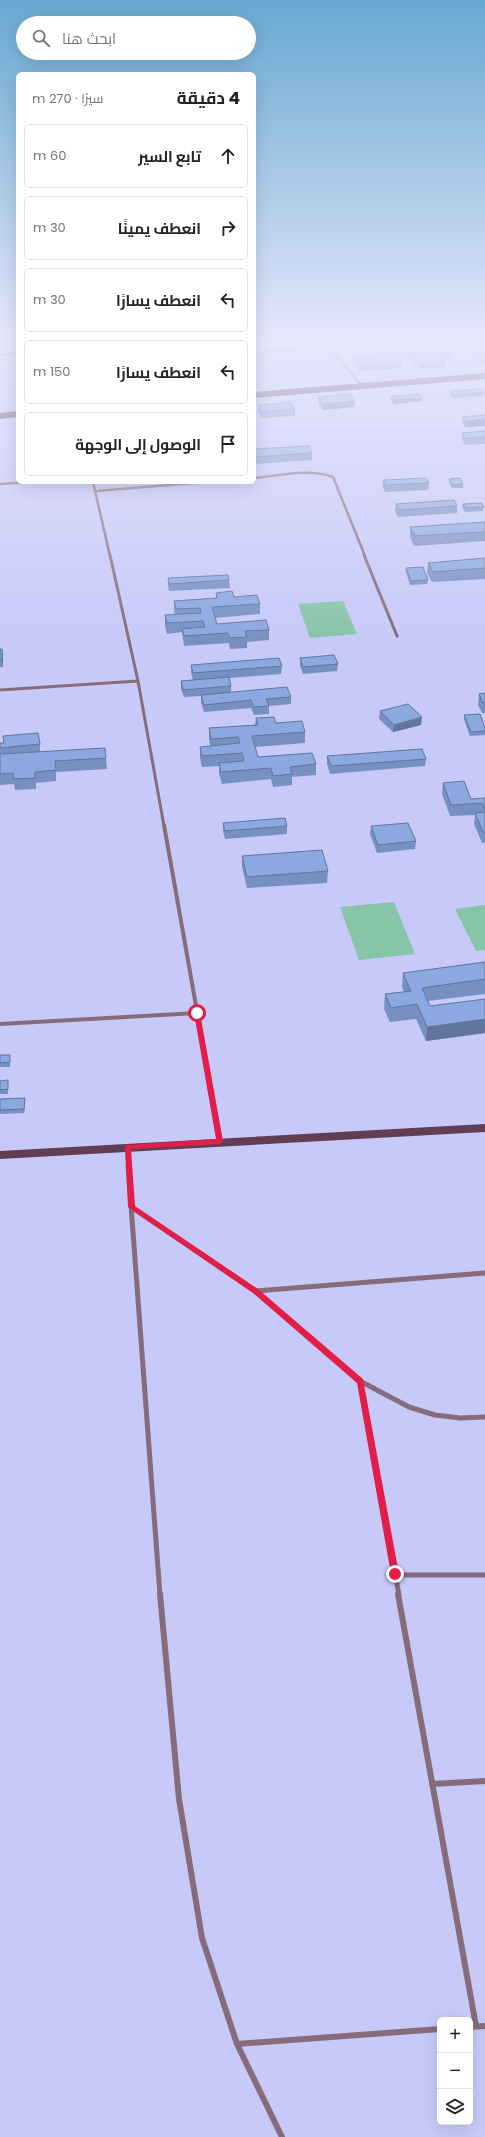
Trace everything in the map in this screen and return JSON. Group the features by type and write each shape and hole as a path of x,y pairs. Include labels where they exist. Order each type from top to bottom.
{"street":[{"path":"256,478 316,473 329,474 334,477 397,636"},
{"path":"0,484 16,483"},
{"path":"94,484 138,680 220,1141"},
{"path":"96,491 182,484"},
{"path":"0,690 138,680"},
{"path":"0,1024 197,1013"},
{"path":"0,1155 220,1141 485,1128"},
{"path":"127,1147 160,1600 179,1798 202,1938 237,2044 282,2137"},
{"path":"131,1207 255,1291 360,1381 409,1407 435,1415 460,1418 485,1417"},
{"path":"255,1291 485,1273"},
{"path":"360,1381 432,1784 471,2017"},
{"path":"395,1574 485,1576"},
{"path":"432,1784 485,1781"},
{"path":"473,2027 485,2026"},
{"path":"237,2044 437,2029"}],"green space":[{"path":"343,601 357,634 310,638 298,604"},
{"path":"394,902 415,954 359,960 340,907"},
{"path":"485,905 485,950 476,951 455,909"}],"building":[{"path":"309,446 312,453 256,457 256,449"},
{"path":"426,478 429,483 386,485 383,480"},
{"path":"460,478 463,484 452,485 449,479"},
{"path":"454,500 457,506 399,510 396,504"},
{"path":"481,503 484,507 466,508 463,504"},
{"path":"485,522 485,532 415,536 410,527"},
{"path":"485,558 485,568 433,572 428,563"},
{"path":"423,567 428,580 411,581 406,568"},
{"path":"228,575 229,580 169,584 168,578"},
{"path":"232,591 234,597 257,595 260,604 212,607 217,624 266,620 269,630 245,631 247,637 230,638 228,633 184,636 182,629 205,627 203,621 167,623 165,615 201,613 200,608 176,609 174,601 217,598 216,593"},
{"path":"0,649 2,649 2,660 0,660"},
{"path":"334,655 338,664 303,667 300,658"},
{"path":"279,658 282,666 193,673 191,665"},
{"path":"229,677 231,686 183,690 181,681"},
{"path":"287,687 291,697 266,699 269,706 254,707 251,700 204,705 201,695"},
{"path":"485,693 485,702 483,703 479,694"},
{"path":"408,704 422,717 394,725 380,711"},
{"path":"480,714 485,731 471,732 464,715"},
{"path":"274,717 276,723 302,721 305,732 252,736 258,757 312,753 316,764 290,767 292,774 273,776 271,768 221,772 219,763 244,761 242,753 202,756 200,747 240,743 238,737 211,739 209,728 258,725 256,718"},
{"path":"38,733 40,744 0,748 0,743 4,743 3,736"},
{"path":"105,748 106,758 55,761 56,770 35,772 35,778 14,779 13,773 0,774 0,754"},
{"path":"422,749 426,759 331,766 327,756"},
{"path":"464,781 471,799 485,798 485,810 482,803 451,805 443,783"},
{"path":"485,812 485,832 483,832 475,813"},
{"path":"285,818 287,826 225,831 223,823"},
{"path":"408,823 416,841 378,845 371,826"},
{"path":"322,850 328,871 247,877 242,856"},
{"path":"485,962 485,979 422,988 430,1006 485,999 485,1019 427,1027 417,1004 391,1008 385,994 411,991 403,973"},
{"path":"0,1055 10,1055 10,1062 0,1063"},
{"path":"8,1080 8,1089 0,1090 0,1081"},
{"path":"25,1098 24,1109 0,1110 0,1099"}],"route":[{"path":"197,1013 220,1141 127,1147 131,1207 255,1291 360,1381 395,1574"}]}
